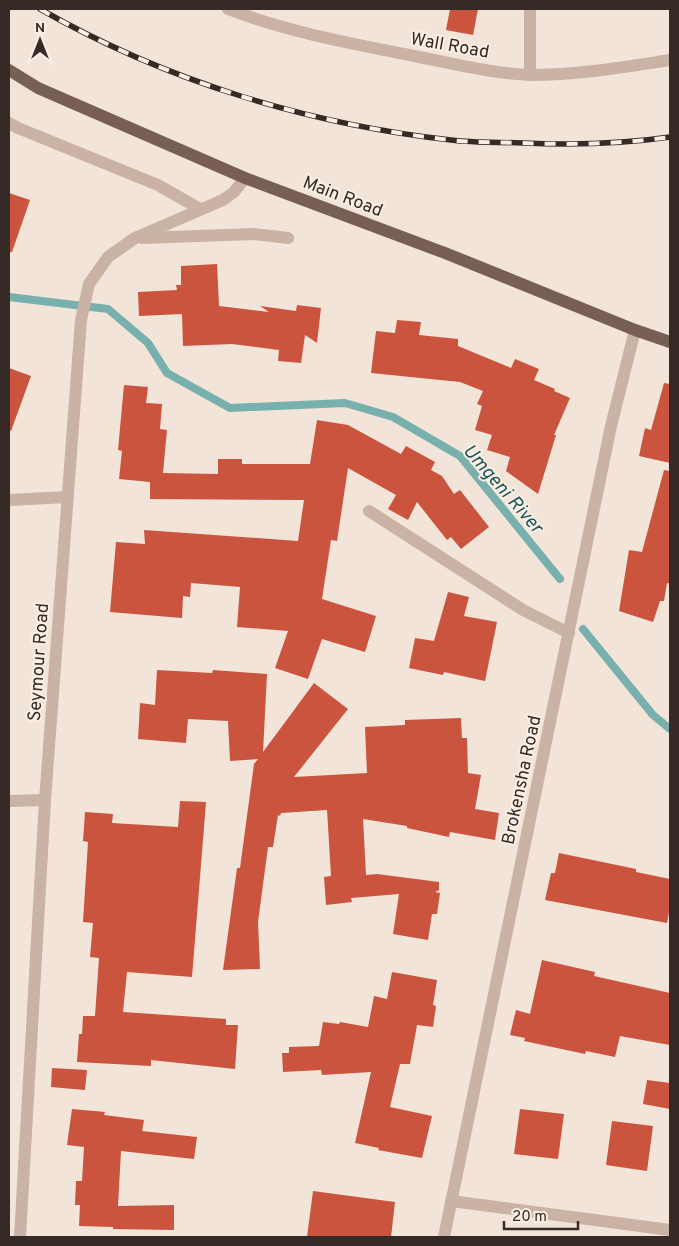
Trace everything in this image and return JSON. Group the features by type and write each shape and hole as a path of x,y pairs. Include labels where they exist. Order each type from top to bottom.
{"main road":[{"name":"Main Road","path":"9,70 38,88 245,178 445,253 635,330 670,342"}],"street":[{"name":"Wall Road","path":"228,9 263,15 338,41 478,69 530,75 590,72 670,60"},
{"path":"530,9 530,75"},
{"path":"9,123 158,185 200,209"},
{"name":"Seymour Road","path":"20,1237 45,800 80,320 89,284 108,257 135,238 223,200 234,192 245,178"},
{"path":"135,238 254,234 288,238"},
{"name":"Brokensha Road","path":"444,1237 611,426 635,330"},
{"path":"9,500 68,497"},
{"path":"369,511 523,610 568,634"},
{"path":"9,801 45,800"},
{"path":"451,1201 670,1230"}],"building":[{"path":"450,9 478,9 473,35 446,30"},
{"path":"9,193 30,200 12,252 9,252"},
{"path":"217,264 219,306 269,312 260,306 296,311 297,305 321,308 317,343 305,335 301,363 278,361 279,350 232,344 183,346 182,314 139,316 138,292 177,290 176,285 181,285 181,266"},
{"path":"397,320 421,322 419,335 458,339 458,346 511,368 515,359 539,369 534,380 570,398 554,435 556,435 538,494 506,471 510,457 487,450 492,435 475,430 482,406 477,404 483,391 460,382 371,373 376,331 395,333"},
{"path":"9,368 31,376 11,431 9,430"},
{"path":"664,383 670,384 670,463 639,456 645,428 651,430"},
{"path":"124,385 148,387 146,403 162,404 160,429 167,430 163,473 218,474 218,459 242,459 242,464 310,464 317,420 348,425 401,454 406,446 435,462 431,470 442,476 454,494 460,490 489,527 461,549 451,537 447,540 417,502 408,520 388,509 396,495 348,468 337,541 331,540 322,599 376,616 365,652 322,639 308,679 275,668 288,631 237,627 240,587 191,583 190,597 183,596 182,618 110,612 116,542 145,544 144,530 298,541 304,500 150,499 150,482 119,479 122,451 118,450"},
{"path":"664,470 670,471 670,584 667,583 664,601 660,601 653,622 619,611 629,550 642,552"},
{"path":"448,592 469,597 464,616 497,622 485,681 444,672 443,675 409,668 415,638 434,641"},
{"path":"157,670 212,673 213,670 267,674 263,752 314,683 348,709 294,777 367,773 365,727 405,725 405,720 461,718 462,738 467,738 468,773 481,775 475,809 499,813 495,840 450,832 449,837 407,828 407,826 363,819 366,875 377,874 439,882 439,890 435,892 440,893 437,914 432,914 428,940 393,934 399,894 351,898 352,902 326,905 324,877 331,876 327,810 281,813 280,816 278,815 273,847 268,847 258,922 260,969 223,970 237,868 240,868 254,764 258,759 230,761 228,721 188,719 186,743 138,739 140,703 155,705"},
{"path":"180,801 206,802 192,977 127,972 123,1012 226,1019 226,1025 238,1025 235,1069 151,1060 151,1066 77,1062 79,1034 82,1034 83,1016 95,1016 99,958 90,957 93,923 83,922 88,842 83,841 85,812 113,814 112,823 178,827"},
{"path":"559,853 636,869 636,872 670,879 670,907 667,923 545,900 551,873 555,873"},
{"path":"542,960 595,972 594,976 670,993 670,1045 620,1036 615,1057 586,1051 585,1054 524,1041 525,1038 510,1035 516,1010 530,1014"},
{"path":"392,972 437,980 433,1005 436,1006 433,1027 417,1025 410,1064 400,1064 390,1107 432,1116 422,1158 378,1150 379,1148 355,1143 371,1072 322,1075 321,1070 283,1072 282,1053 289,1053 289,1047 319,1046 323,1022 339,1024 340,1022 368,1027 374,996 387,999"},
{"path":"52,1068 87,1070 85,1090 51,1087"},
{"path":"647,1080 670,1083 670,1109 643,1104"},
{"path":"72,1109 105,1112 104,1115 144,1120 142,1131 197,1137 194,1159 121,1151 118,1206 174,1205 174,1230 113,1229 113,1227 79,1226 80,1205 75,1205 76,1181 82,1181 84,1147 67,1145"},
{"path":"520,1109 564,1114 558,1159 514,1154"},
{"path":"612,1121 653,1126 647,1171 606,1165"},
{"path":"313,1191 395,1202 391,1237 307,1237"}],"waterway":[{"name":"Umgeni River","path":"9,297 108,309 148,343 167,373 230,408 345,403 393,417 460,456 560,579"},
{"name":"Umgeni River","path":"583,629 653,715 670,729"}],"railway":[{"path":"40,9 88,35 137,58 188,78 239,96 291,111 344,123 397,133 478,142 560,144 634,141 670,137"}]}
